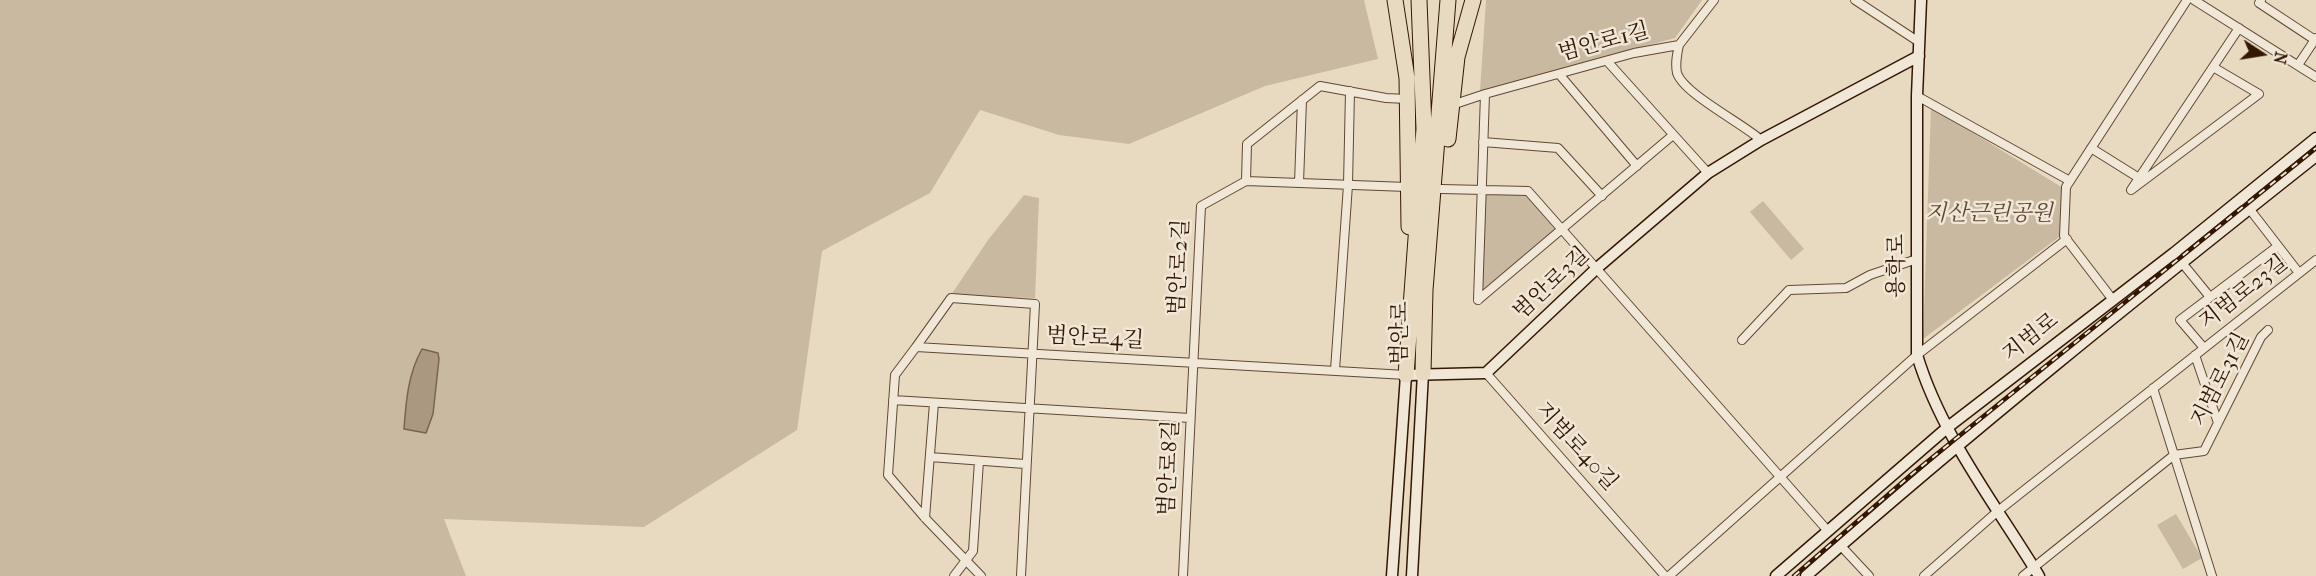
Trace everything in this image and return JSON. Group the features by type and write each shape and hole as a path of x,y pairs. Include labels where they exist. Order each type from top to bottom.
{"highway":[{"path":"1395,0 1407,78 1407,187 1414,273"},
{"name":"범안로","path":"1406,375 1424,129 1419,0"},
{"name":"범안로","path":"1423,373 1425,290 1448,0"},
{"path":"1425,290 1441,189 1457,57 1473,0"}],"main road":[{"name":"용학로","path":"1921,0 1917,96 1917,355 1923,376 1948,427 2036,571"},
{"name":"범안로3길","path":"1486,373 1597,268 1708,173 1761,140 1919,56"},
{"name":"지범로","path":"1776,576 1948,427 2113,300 2178,257 2241,198 2316,138"},
{"path":"1806,576 2178,257 2249,209 2316,156"},
{"name":"범안로","path":"1412,576 1423,373"},
{"path":"1406,375 1486,373"},
{"name":"범안로","path":"1392,576 1406,375"}],"street":[{"name":"범안로1길","path":"1452,105 1660,46 1679,45 1714,0"},
{"path":"1855,0 1919,42"},
{"path":"2113,300 2067,239 2066,187 2187,0"},
{"path":"2194,0 2316,77"},
{"path":"2261,0 2259,3 2315,39 2298,65"},
{"path":"2213,67 2259,94 2131,190 2213,67 2239,28"},
{"path":"1679,45 1676,59 1678,74 1686,87 1761,140"},
{"path":"1607,62 1708,173"},
{"path":"1559,74 1637,166"},
{"path":"1407,99 1320,86 1246,144 1246,181 1407,187"},
{"path":"1335,370 1348,185 1350,91"},
{"path":"1485,94 1478,300 1673,135"},
{"path":"1917,96 2070,181"},
{"path":"1299,183 1302,100"},
{"path":"1483,142 1558,148 1602,196"},
{"path":"2091,148 2139,178"},
{"name":"범안로2길","path":"1193,362 1201,206 1246,181"},
{"path":"1441,189 1528,191 1781,475 1828,531"},
{"path":"2241,198 2299,273"},
{"path":"1666,575 1917,355 2067,239"},
{"path":"2204,348 2181,320 2278,246"},
{"path":"2178,257 2210,297"},
{"path":"1742,340 1789,290 1846,288 1870,275 1917,259"},
{"name":"지범로23길","path":"2153,388 2316,260"},
{"path":"981,576 925,518 888,475 896,375 951,298 1035,304 1021,576"},
{"name":"지범로31길","path":"2174,455 2204,451 2261,337 2268,330"},
{"name":"범안로4길","path":"916,347 1406,375"},
{"name":"지범로23길","path":"2195,355 2218,423"},
{"name":"범안로8길","path":"1183,576 1193,362"},
{"name":"지범로40길","path":"1486,373 1666,575"},
{"path":"1924,576 1998,511 2153,388"},
{"name":"지범로31길","path":"2153,388 2212,576"},
{"path":"893,400 1190,418"},
{"path":"925,518 934,403"},
{"path":"2023,576 2036,571 2174,455"},
{"path":"930,457 1026,464"},
{"path":"954,576 973,551 979,461"},
{"path":"1841,546 1869,576"}],"green space":[{"path":"0,0 1364,0 1378,59 1265,86 1129,144 1059,135 980,110 930,193 822,251 797,430 644,527 444,519 466,576 0,576"},
{"path":"1486,0 1702,0 1675,38 1480,91"},
{"name":"지산근린공원","path":"1931,107 2063,188 2059,237 1923,339"},
{"path":"1488,192 1527,195 1556,230 1485,288 1482,287 1484,195"},
{"path":"1024,195 1039,198 1035,298 951,295 988,240"},
{"path":"1763,201 1804,249 1791,260 1750,212"},
{"path":"2176,514 2202,558 2183,569 2157,525"}],"shaded area":[{"path":"422,349 438,353 439,359 433,414 426,433 404,429 411,378"}],"railway":[{"path":"1794,576 1912,474 2316,148"}]}
